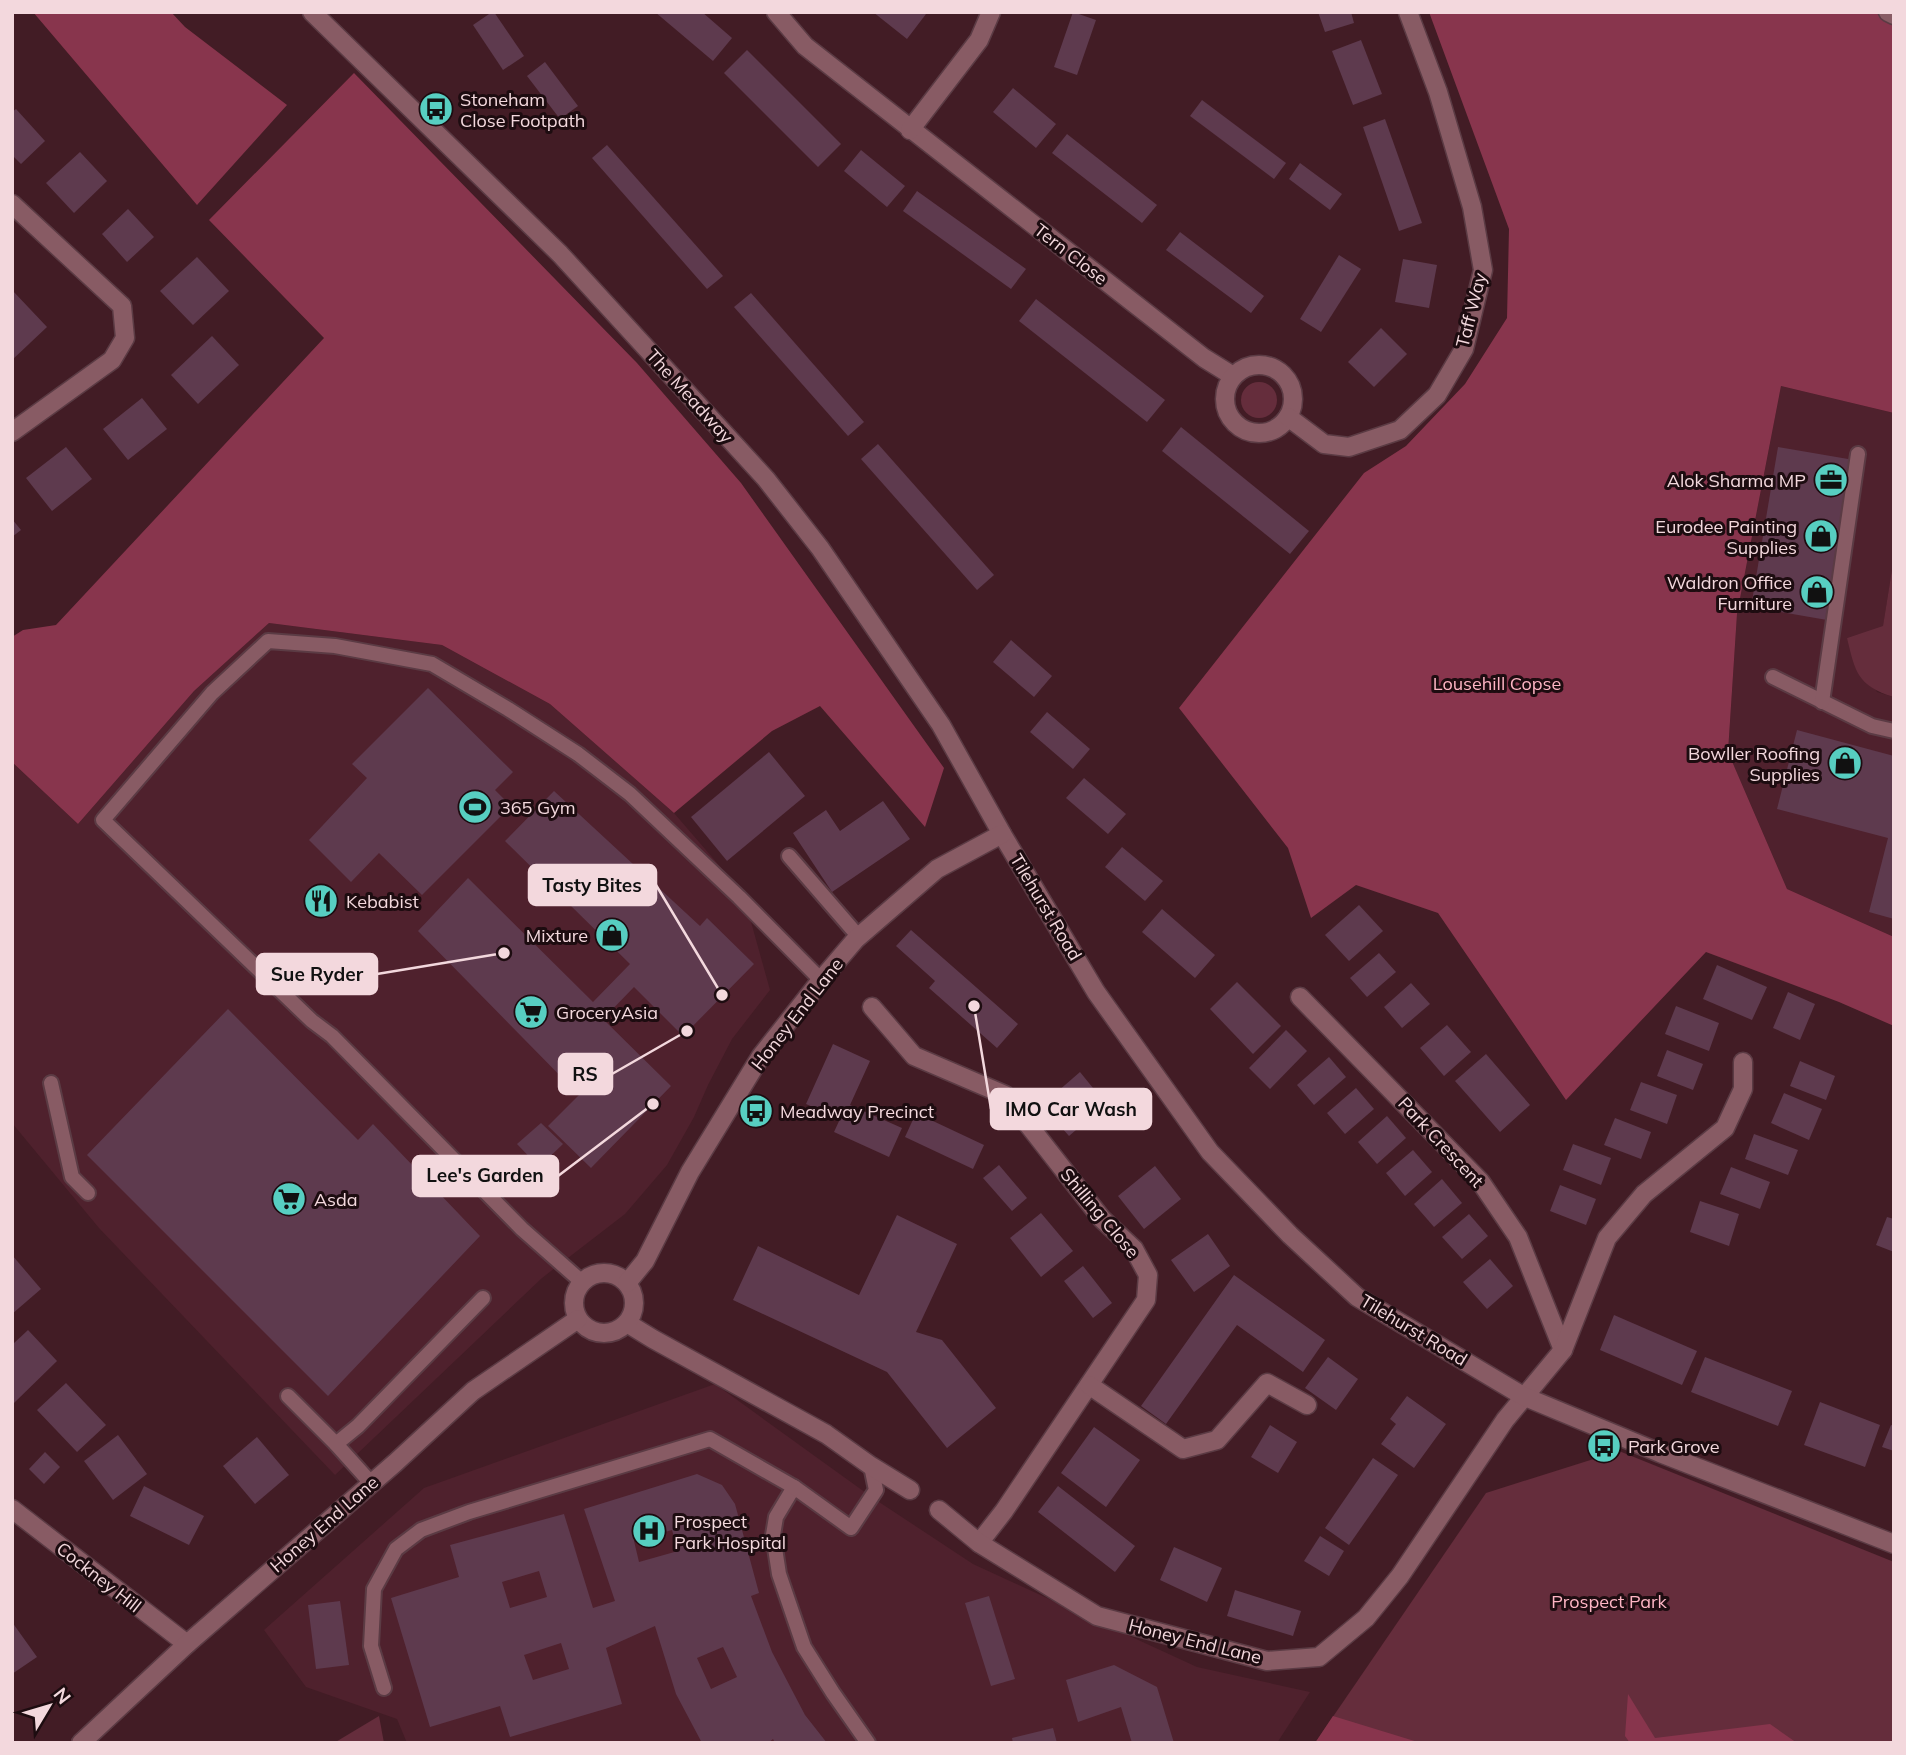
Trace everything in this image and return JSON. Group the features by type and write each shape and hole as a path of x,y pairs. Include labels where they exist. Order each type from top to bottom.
{"street":[{"name":"The Meadway","path":"312,12 560,254 766,479 820,548 941,725 1002,834"},
{"name":"Tern Close","path":"776,12 805,46 910,130 1204,358 1233,376"},
{"path":"910,130 979,40 991,12"},
{"name":"Taff Way","path":"1288,416 1324,444 1349,447 1400,430 1437,395 1464,349 1483,270 1472,207 1438,92 1408,12"},
{"path":"1888,12 1894,15"},
{"path":"12,204 122,306 125,338 112,360 12,432"},
{"path":"1252,366 1273,368 1282,374 1292,395 1288,416 1270,431 1259,433 1237,426 1226,407 1225,396 1233,376 1252,366"},
{"name":"Honey End Lane","path":"627,1283 645,1261 690,1172 761,1056 821,980 859,937 937,869 1002,834"},
{"name":"Tilehurst Road","path":"1002,834 1096,992 1210,1152 1290,1235 1357,1297 1523,1396 1894,1544"},
{"name":"Park Crescent","path":"1300,997 1480,1181 1518,1237 1563,1350"},
{"name":"Shilling Close","path":"872,1007 914,1056 1005,1095 1102,1219 1135,1249 1148,1275 1146,1300 1004,1511 979,1543"},
{"path":"1523,1396 1563,1350 1607,1238 1644,1194 1725,1128 1743,1088 1743,1062"},
{"path":"600,1273 619,1277 627,1283 632,1290 634,1307 627,1323 620,1329 602,1333 592,1331 578,1319 574,1300 582,1282 600,1273"},
{"name":"Honey End Lane","path":"81,1743 187,1644 473,1391 578,1319"},
{"path":"627,1323 827,1434 871,1466 911,1490"},
{"path":"1089,1385 1183,1449 1217,1440 1267,1383 1307,1405"},
{"name":"Honey End Lane","path":"939,1510 979,1543 1097,1616 1267,1661 1320,1657 1366,1618 1399,1576 1523,1396"},
{"name":"Cockney Hill","path":"12,1509 187,1644"}],"lane":[{"path":"1822,702 1857,454"},
{"path":"582,1282 522,1229 332,1036 313,1021 103,820 212,693 268,641 335,646 432,664 578,754 630,794 739,897 821,980"},
{"path":"1773,677 1872,726 1894,731"},
{"path":"789,856 859,937"},
{"path":"51,1083 72,1177 88,1193"},
{"path":"336,1444 358,1426 483,1298"},
{"path":"288,1396 371,1483"},
{"path":"384,1688 371,1646 374,1589 396,1549 421,1530 469,1512 710,1439 794,1487 851,1528 876,1490 871,1466"},
{"path":"794,1487 776,1517 773,1535 779,1574 804,1647 868,1743"}],"shaded area":[{"path":"1781,386 1894,413 1894,557 1883,627 1847,638 1877,692 1894,697 1894,937 1787,889 1728,752 1737,614"},
{"path":"269,623 442,645 550,704 674,813 743,893 770,990 732,1039 667,1165 625,1214 542,1278 335,1475 99,1228 12,1123 12,762 78,824 194,691"},
{"name":"Prospect Park Hospital","path":"715,1384 873,1498 973,1564 1197,1667 1310,1692 1277,1743 407,1743 397,1719 306,1687 264,1630 424,1488"}],"green space":[{"path":"33,12 171,12 185,27 287,105 197,205"},
{"name":"Lousehill Copse","path":"1429,12 1877,12 1894,22 1894,413 1781,386 1737,614 1728,752 1787,889 1894,937 1894,1026 1839,1002 1706,952 1566,1100 1438,913 1356,885 1311,918 1288,848 1179,708 1364,473 1406,446 1465,384 1507,318 1509,229"},
{"path":"354,73 637,363 741,483 944,768 925,827 820,706 772,731 674,813 550,704 442,645 269,623 194,691 78,824 12,762 12,637 23,630 56,625 324,338 209,220"},
{"path":"1259,382 1272,387 1277,400 1272,413 1259,418 1246,413 1241,400 1246,387"},
{"path":"1894,557 1894,697 1872,688 1860,676 1847,638 1883,626"},
{"name":"Prospect Park","path":"1619,1451 1894,1562 1894,1743 1315,1743 1486,1493"},
{"path":"1628,1694 1655,1738 1770,1724 1797,1743 1630,1743 1625,1736"},
{"path":"379,1716 384,1743 334,1743"},
{"path":"1333,1716 1421,1743 1315,1743"}],"building":[{"path":"492,12 524,56 503,70 473,25"},
{"path":"655,12 702,12 732,38 713,61"},
{"path":"873,12 924,12 926,14 907,39"},
{"path":"1073,12 1096,20 1077,75 1054,67"},
{"path":"1318,12 1351,12 1354,23 1325,32"},
{"path":"1361,40 1382,94 1353,105 1332,51"},
{"path":"747,50 841,144 818,167 724,73"},
{"path":"545,62 578,106 560,119 527,76"},
{"path":"1013,88 1056,124 1036,148 993,112"},
{"path":"1202,100 1286,163 1274,179 1190,116"},
{"path":"16,109 45,141 21,164 12,155 12,112"},
{"path":"1385,119 1422,223 1399,231 1363,127"},
{"path":"1067,134 1157,205 1142,223 1052,153"},
{"path":"607,145 723,276 707,289 592,158"},
{"path":"861,150 905,186 887,207 844,171"},
{"path":"80,152 107,181 74,213 46,183"},
{"path":"1300,163 1342,194 1330,210 1289,179"},
{"path":"917,191 1026,269 1011,289 903,211"},
{"path":"128,209 154,237 127,262 102,234"},
{"path":"1180,232 1264,296 1251,313 1166,250"},
{"path":"1339,255 1361,269 1321,332 1300,319"},
{"path":"197,257 229,291 193,325 160,291"},
{"path":"1403,259 1437,265 1429,308 1395,302"},
{"path":"12,290 47,327 12,360"},
{"path":"751,293 864,422 848,436 734,307"},
{"path":"1036,299 1165,400 1147,422 1019,321"},
{"path":"1381,328 1407,354 1374,387 1348,362"},
{"path":"212,336 239,365 198,404 171,375"},
{"path":"142,398 167,429 128,460 103,429"},
{"path":"1181,427 1309,531 1290,554 1162,451"},
{"path":"878,444 994,575 977,590 861,459"},
{"path":"66,447 92,479 52,511 26,478"},
{"path":"1778,447 1854,460 1827,620 1751,607"},
{"path":"12,519 21,530 12,537"},
{"path":"1011,640 1052,676 1034,697 993,662"},
{"path":"428,688 513,772 495,790 511,806 422,895 379,853 351,882 309,840 367,778 352,764"},
{"path":"1047,712 1090,749 1073,769 1030,732"},
{"path":"1797,730 1894,756 1894,919 1869,912 1888,838 1777,809"},
{"path":"769,752 805,796 727,861 691,817"},
{"path":"1084,778 1126,814 1108,834 1066,798"},
{"path":"554,791 700,926 707,918 754,964 683,1036 634,987 603,1019 671,1086 591,1168 548,1126 579,1095 418,931 468,878 593,1002 630,964 505,841"},
{"path":"883,801 910,839 832,892 793,833 826,810 840,831"},
{"path":"1122,847 1163,881 1145,901 1105,867"},
{"path":"1359,905 1383,931 1349,961 1325,935"},
{"path":"1162,909 1215,955 1195,978 1142,932"},
{"path":"911,930 1018,1024 997,1048 929,988 935,981 896,946"},
{"path":"1379,953 1396,972 1367,997 1350,978"},
{"path":"1717,965 1767,987 1752,1020 1703,999"},
{"path":"1237,982 1281,1026 1253,1054 1210,1009"},
{"path":"1411,983 1430,1004 1402,1028 1384,1007"},
{"path":"1788,992 1815,1004 1800,1040 1773,1028"},
{"path":"1676,1006 1719,1023 1709,1051 1665,1034"},
{"name":"Asda","path":"228,1009 358,1140 373,1124 480,1236 328,1396 87,1155"},
{"path":"1447,1025 1471,1052 1444,1076 1420,1048"},
{"path":"1286,1030 1307,1051 1270,1089 1249,1068"},
{"path":"833,1044 870,1061 850,1105 902,1128 889,1157 834,1132 840,1119 806,1104"},
{"path":"1667,1050 1703,1064 1693,1090 1657,1076"},
{"path":"1486,1054 1530,1105 1500,1132 1455,1081"},
{"path":"1329,1057 1346,1077 1314,1105 1297,1085"},
{"path":"1800,1061 1835,1076 1826,1100 1790,1086"},
{"path":"1080,1072 1106,1104 1069,1136 1042,1105"},
{"path":"1641,1082 1677,1095 1667,1124 1630,1110"},
{"path":"1356,1088 1374,1109 1345,1134 1327,1113"},
{"path":"1784,1093 1822,1109 1809,1140 1771,1123"},
{"path":"916,1113 984,1145 973,1169 905,1137"},
{"path":"1387,1116 1406,1138 1377,1164 1358,1142"},
{"path":"1615,1118 1651,1132 1641,1159 1604,1145"},
{"path":"541,1123 563,1144 539,1167 517,1144"},
{"path":"1754,1134 1798,1150 1788,1175 1745,1159"},
{"path":"1573,1144 1611,1158 1601,1185 1563,1170"},
{"path":"1413,1150 1432,1172 1405,1196 1386,1173"},
{"path":"999,1165 1027,1198 1012,1211 983,1178"},
{"path":"1155,1166 1181,1199 1144,1229 1118,1196"},
{"path":"1731,1167 1770,1182 1760,1209 1720,1194"},
{"path":"1442,1179 1462,1203 1434,1227 1414,1204"},
{"path":"1560,1185 1596,1199 1586,1225 1550,1211"},
{"path":"1700,1201 1739,1214 1729,1246 1690,1232"},
{"path":"1041,1213 1073,1251 1041,1277 1010,1238"},
{"path":"1469,1214 1488,1236 1462,1259 1442,1237"},
{"path":"897,1215 957,1244 916,1332 942,1340 996,1408 947,1448 887,1372 733,1300 758,1246 859,1295"},
{"path":"1887,1217 1894,1219 1894,1252 1876,1245"},
{"path":"1208,1234 1230,1266 1194,1292 1171,1260"},
{"path":"12,1255 41,1289 12,1314"},
{"path":"1490,1259 1513,1286 1487,1309 1463,1282"},
{"path":"1083,1266 1112,1303 1093,1318 1064,1281"},
{"path":"1234,1275 1325,1340 1303,1372 1237,1325 1166,1424 1141,1406"},
{"path":"1614,1315 1697,1351 1682,1385 1600,1350"},
{"path":"28,1330 57,1361 14,1403 12,1345"},
{"path":"1328,1357 1358,1379 1336,1410 1305,1388"},
{"path":"1705,1357 1792,1391 1778,1426 1691,1392"},
{"path":"66,1383 106,1425 77,1452 37,1410"},
{"path":"1407,1396 1446,1424 1414,1468 1381,1444 1396,1424 1390,1419"},
{"path":"1820,1402 1880,1425 1865,1467 1804,1445"},
{"path":"1270,1425 1297,1442 1278,1473 1251,1457"},
{"path":"1891,1425 1894,1426 1894,1451 1882,1447"},
{"path":"1094,1427 1140,1460 1106,1507 1061,1473"},
{"path":"118,1435 147,1474 113,1500 84,1461"},
{"path":"257,1437 289,1475 255,1504 223,1466"},
{"path":"45,1452 60,1467 44,1484 29,1469"},
{"path":"1373,1458 1398,1475 1349,1545 1325,1528"},
{"name":"Prospect Park Hospital","path":"697,1474 722,1485 735,1504 759,1593 751,1596 772,1652 805,1715 827,1743 775,1743 773,1739 768,1743 702,1743 676,1694 655,1626 606,1648 622,1704 510,1737 500,1706 430,1727 391,1598 459,1577 450,1545 564,1514 593,1608 615,1601 584,1509","holes":["672,1530 678,1551 639,1562 634,1541","539,1571 547,1597 510,1608 502,1582","561,1643 569,1669 533,1680 524,1655","723,1647 737,1677 711,1689 697,1658"]},
{"path":"144,1486 204,1516 189,1545 130,1516"},
{"path":"1058,1486 1135,1546 1115,1572 1038,1512"},
{"path":"1320,1536 1344,1551 1329,1576 1304,1561"},
{"path":"1174,1547 1222,1568 1207,1602 1160,1580"},
{"path":"1235,1590 1301,1611 1293,1636 1227,1616"},
{"path":"989,1596 1015,1679 991,1686 965,1603"},
{"path":"340,1601 349,1665 316,1669 308,1605"},
{"path":"12,1622 37,1657 12,1674"},
{"path":"1114,1665 1157,1687 1174,1743 1132,1743 1121,1707 1078,1722 1066,1680"},
{"path":"1053,1728 1057,1743 1013,1743 1012,1738"}],"place":[{"name":"Stoneham Close Footpath","path":"436,109"},
{"name":"Alok Sharma MP","path":"1831,480"},
{"name":"Eurodee Painting Supplies","path":"1821,536"},
{"name":"Waldron Office Furniture","path":"1817,592"},
{"name":"Bowller Roofing Supplies","path":"1845,763"},
{"name":"365 Gym","path":"475,807"},
{"name":"Kebabist","path":"321,901"},
{"name":"Mixture","path":"612,935"},
{"name":"Sue Ryder","path":"504,953"},
{"name":"Tasty Bites","path":"722,995"},
{"name":"IMO Car Wash","path":"974,1006"},
{"name":"GroceryAsia","path":"531,1012"},
{"name":"RS","path":"687,1031"},
{"name":"Lee's Garden","path":"653,1104"},
{"name":"Meadway Precinct","path":"756,1111"},
{"name":"Asda","path":"289,1199"},
{"name":"Park Grove","path":"1604,1446"},
{"name":"Prospect Park Hospital","path":"649,1531"}]}
